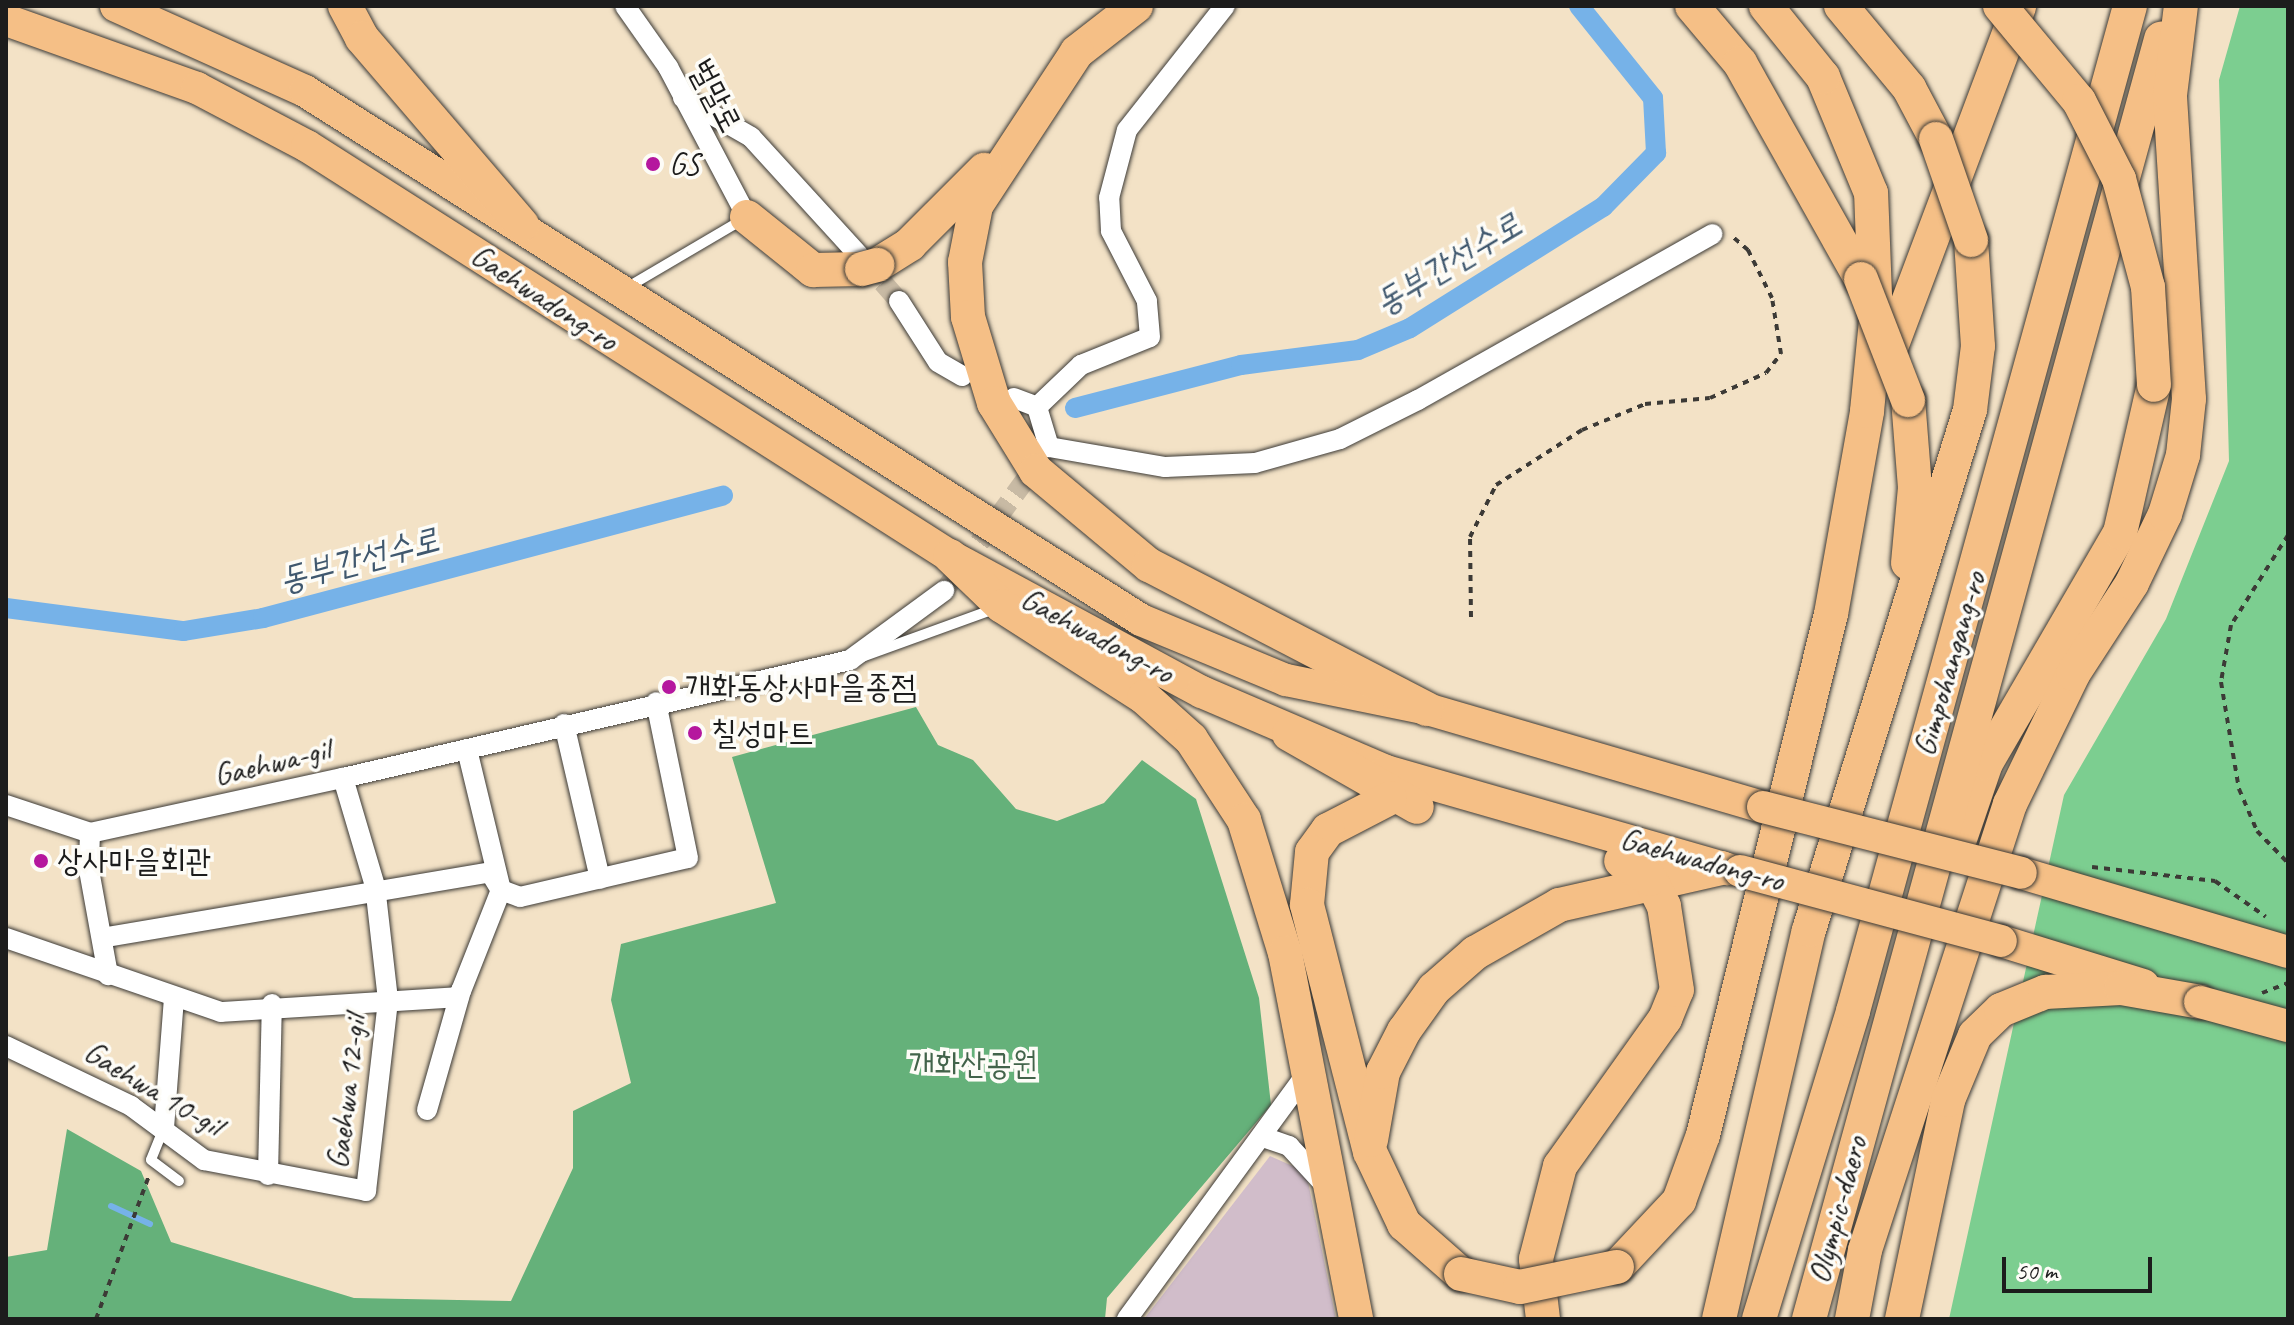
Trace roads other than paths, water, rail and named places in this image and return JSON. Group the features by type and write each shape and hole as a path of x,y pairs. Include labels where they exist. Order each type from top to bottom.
{"highway":[{"path":"345,6 362,38 522,225"},
{"path":"1136,6 1077,52 1015,138 976,206 965,262 979,363 1013,440 1084,516 1149,565 1427,709"},
{"path":"1692,6 1740,63 1861,279 1908,400 1915,488 1900,640"},
{"path":"1289,734 1404,802 1328,830 1312,852 1306,879 1370,1152 1404,1224 1461,1274 1520,1287 1617,1267 1679,1201 1703,1135 1831,614 1867,411 1876,321 1871,193 1823,77 1766,6"},
{"path":"1719,1319 1809,930 1970,410 1978,346 1971,240 1936,139 1909,88 1841,6"},
{"path":"1973,6 2059,75"},
{"path":"1867,1100 1986,763 2120,533 2154,385 2148,287 2133,224 2096,130 2059,75 2000,6"},
{"path":"1867,411 2019,6"},
{"name":"Gimpohangang-ro","path":"1759,1319 1853,1011 2130,6"},
{"name":"Gimpohangang-ro","path":"1867,1100 2170,6"},
{"path":"1852,1319 1865,1250 2010,804 2073,674 2132,583 2165,514 2183,455 2189,399 2170,95 2181,6"},
{"path":"747,217 813,270 866,263 910,244 1015,138"},
{"path":"950,556 1002,606 1144,697 1219,774 1244,820 1281,940 1310,1069 1356,1319"},
{"path":"1543,1319 1537,1244 1560,1166 1665,1019 1677,990 1672,933 1650,879 1621,861"},
{"path":"1370,1152 1383,1072 1434,989 1475,953 1536,917 1650,879 1731,869"},
{"path":"1902,1319 1948,1100 1975,1035 2001,1010 2045,992 2121,988 2200,1002"},
{"name":"Olympic-daero","path":"1809,1319 1867,1100"},
{"path":"1324,1146 1376,1319"}],"main road":[{"name":"Gaehwadong-ro","path":"116,6 305,91 522,225 1141,620 1286,680 1427,709 1763,807 2021,873 2219,933 2282,938"},
{"name":"Gaehwadong-ro","path":"7,21 197,88 307,146 950,556 1289,734 1386,771 1731,869 2001,941 2288,1026"}],"street":[{"name":"벌말로","path":"625,6 683,98 747,217"},
{"path":"1037,407 1081,365 1150,337 1147,301 1111,231 1109,198 1127,130 1225,6"},
{"path":"683,98 751,137 866,263"},
{"path":"1037,407 1049,447 1165,467 1255,463 1310,450 1565,324 1713,234"},
{"path":"899,301 938,362 962,376"},
{"path":"1014,398 1037,407"},
{"name":"Gaehwa-gil","path":"90,833 343,778 656,702 850,660 944,591"},
{"path":"107,937 375,886 490,872 501,890 520,897 688,858 656,702"},
{"path":"564,724 600,879"},
{"path":"427,1110 459,997 501,890 467,749"},
{"name":"Gaehwa 12-gil","path":"343,778 375,886 388,1000 366,1191"},
{"path":"6,805 90,833 89,870 107,937 108,975"},
{"path":"6,938 221,1012 272,1004 388,1000"},
{"name":"Gaehwa 12-gil","path":"388,1000 459,997"},
{"path":"164,1128 174,998"},
{"path":"268,1175 272,1004"},
{"name":"Gaehwa 10-gil","path":"6,1046 73,1073 164,1128 204,1160 268,1175 366,1191"},
{"path":"1127,1319 1310,1069"},
{"path":"1263,1137 1289,1146 1334,1197"}],"lane":[{"path":"623,290 747,217"},
{"path":"850,660 1002,606"},
{"path":"164,1128 151,1160 179,1181"}],"waterway":[{"name":"동부간선수로","path":"1075,408 1241,365 1358,350 1410,328 1603,207 1656,153 1653,98 1579,6"},
{"name":"동부간선수로","path":"6,608 184,631 263,618 723,496"},
{"path":"111,1206 150,1224"}],"tunnel":[{"path":"863,260 899,301"},
{"path":"944,591 1040,460"}],"place":[{"name":"GS","path":"653,164"},
{"name":"개화동상사마을종점","path":"669,687"},
{"name":"칠성마트","path":"695,733"},
{"name":"상사마을회관","path":"41,861"}],"park label":[{"name":"개화산공원","path":"973,1064"}]}
